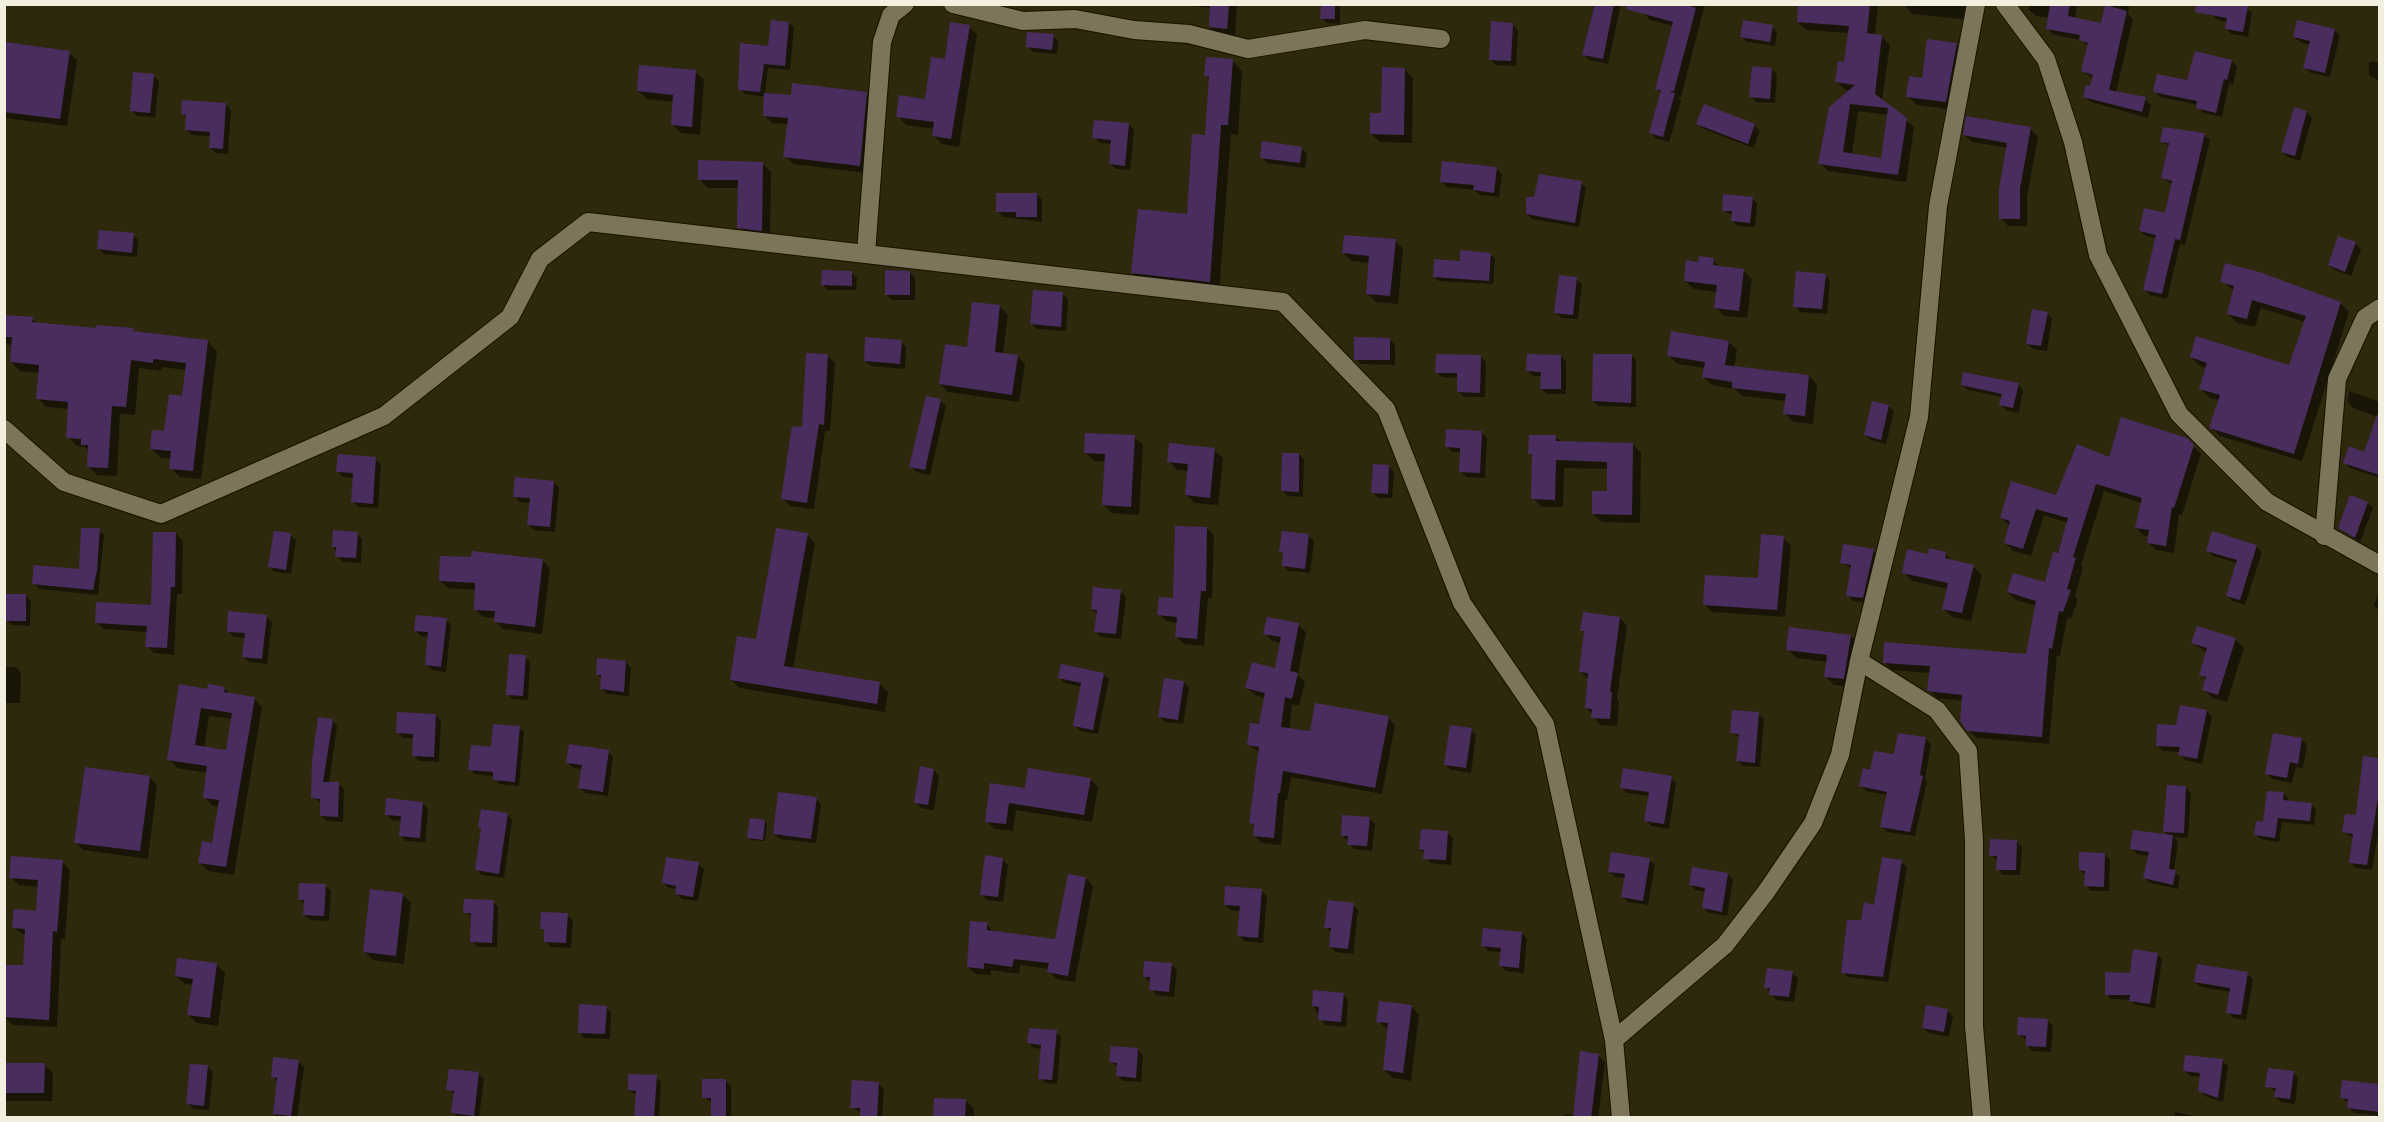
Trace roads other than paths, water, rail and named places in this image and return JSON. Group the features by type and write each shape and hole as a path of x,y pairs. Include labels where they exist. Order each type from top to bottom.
{"street":[{"path":"866,254 882,42 891,15 905,4"},
{"path":"953,4 1023,21 1075,19 1134,30 1189,34 1248,49 1365,30 1441,39"},
{"path":"1614,1040 1725,945 1766,892 1814,823 1840,755 1859,661 1919,417 1938,206 1976,4"},
{"path":"2006,4 2046,59 2073,142 2098,255 2179,414 2267,502 2379,565"},
{"path":"4,429 64,482 161,514 384,416 510,317 540,259 588,222 1283,302 1386,409 1462,603 1545,724 1614,1040 1621,1118"},
{"path":"2324,536 2337,380 2365,318 2379,308"},
{"path":"1859,661 1937,711 1968,751 1974,840 1974,1026 1982,1118"}]}
